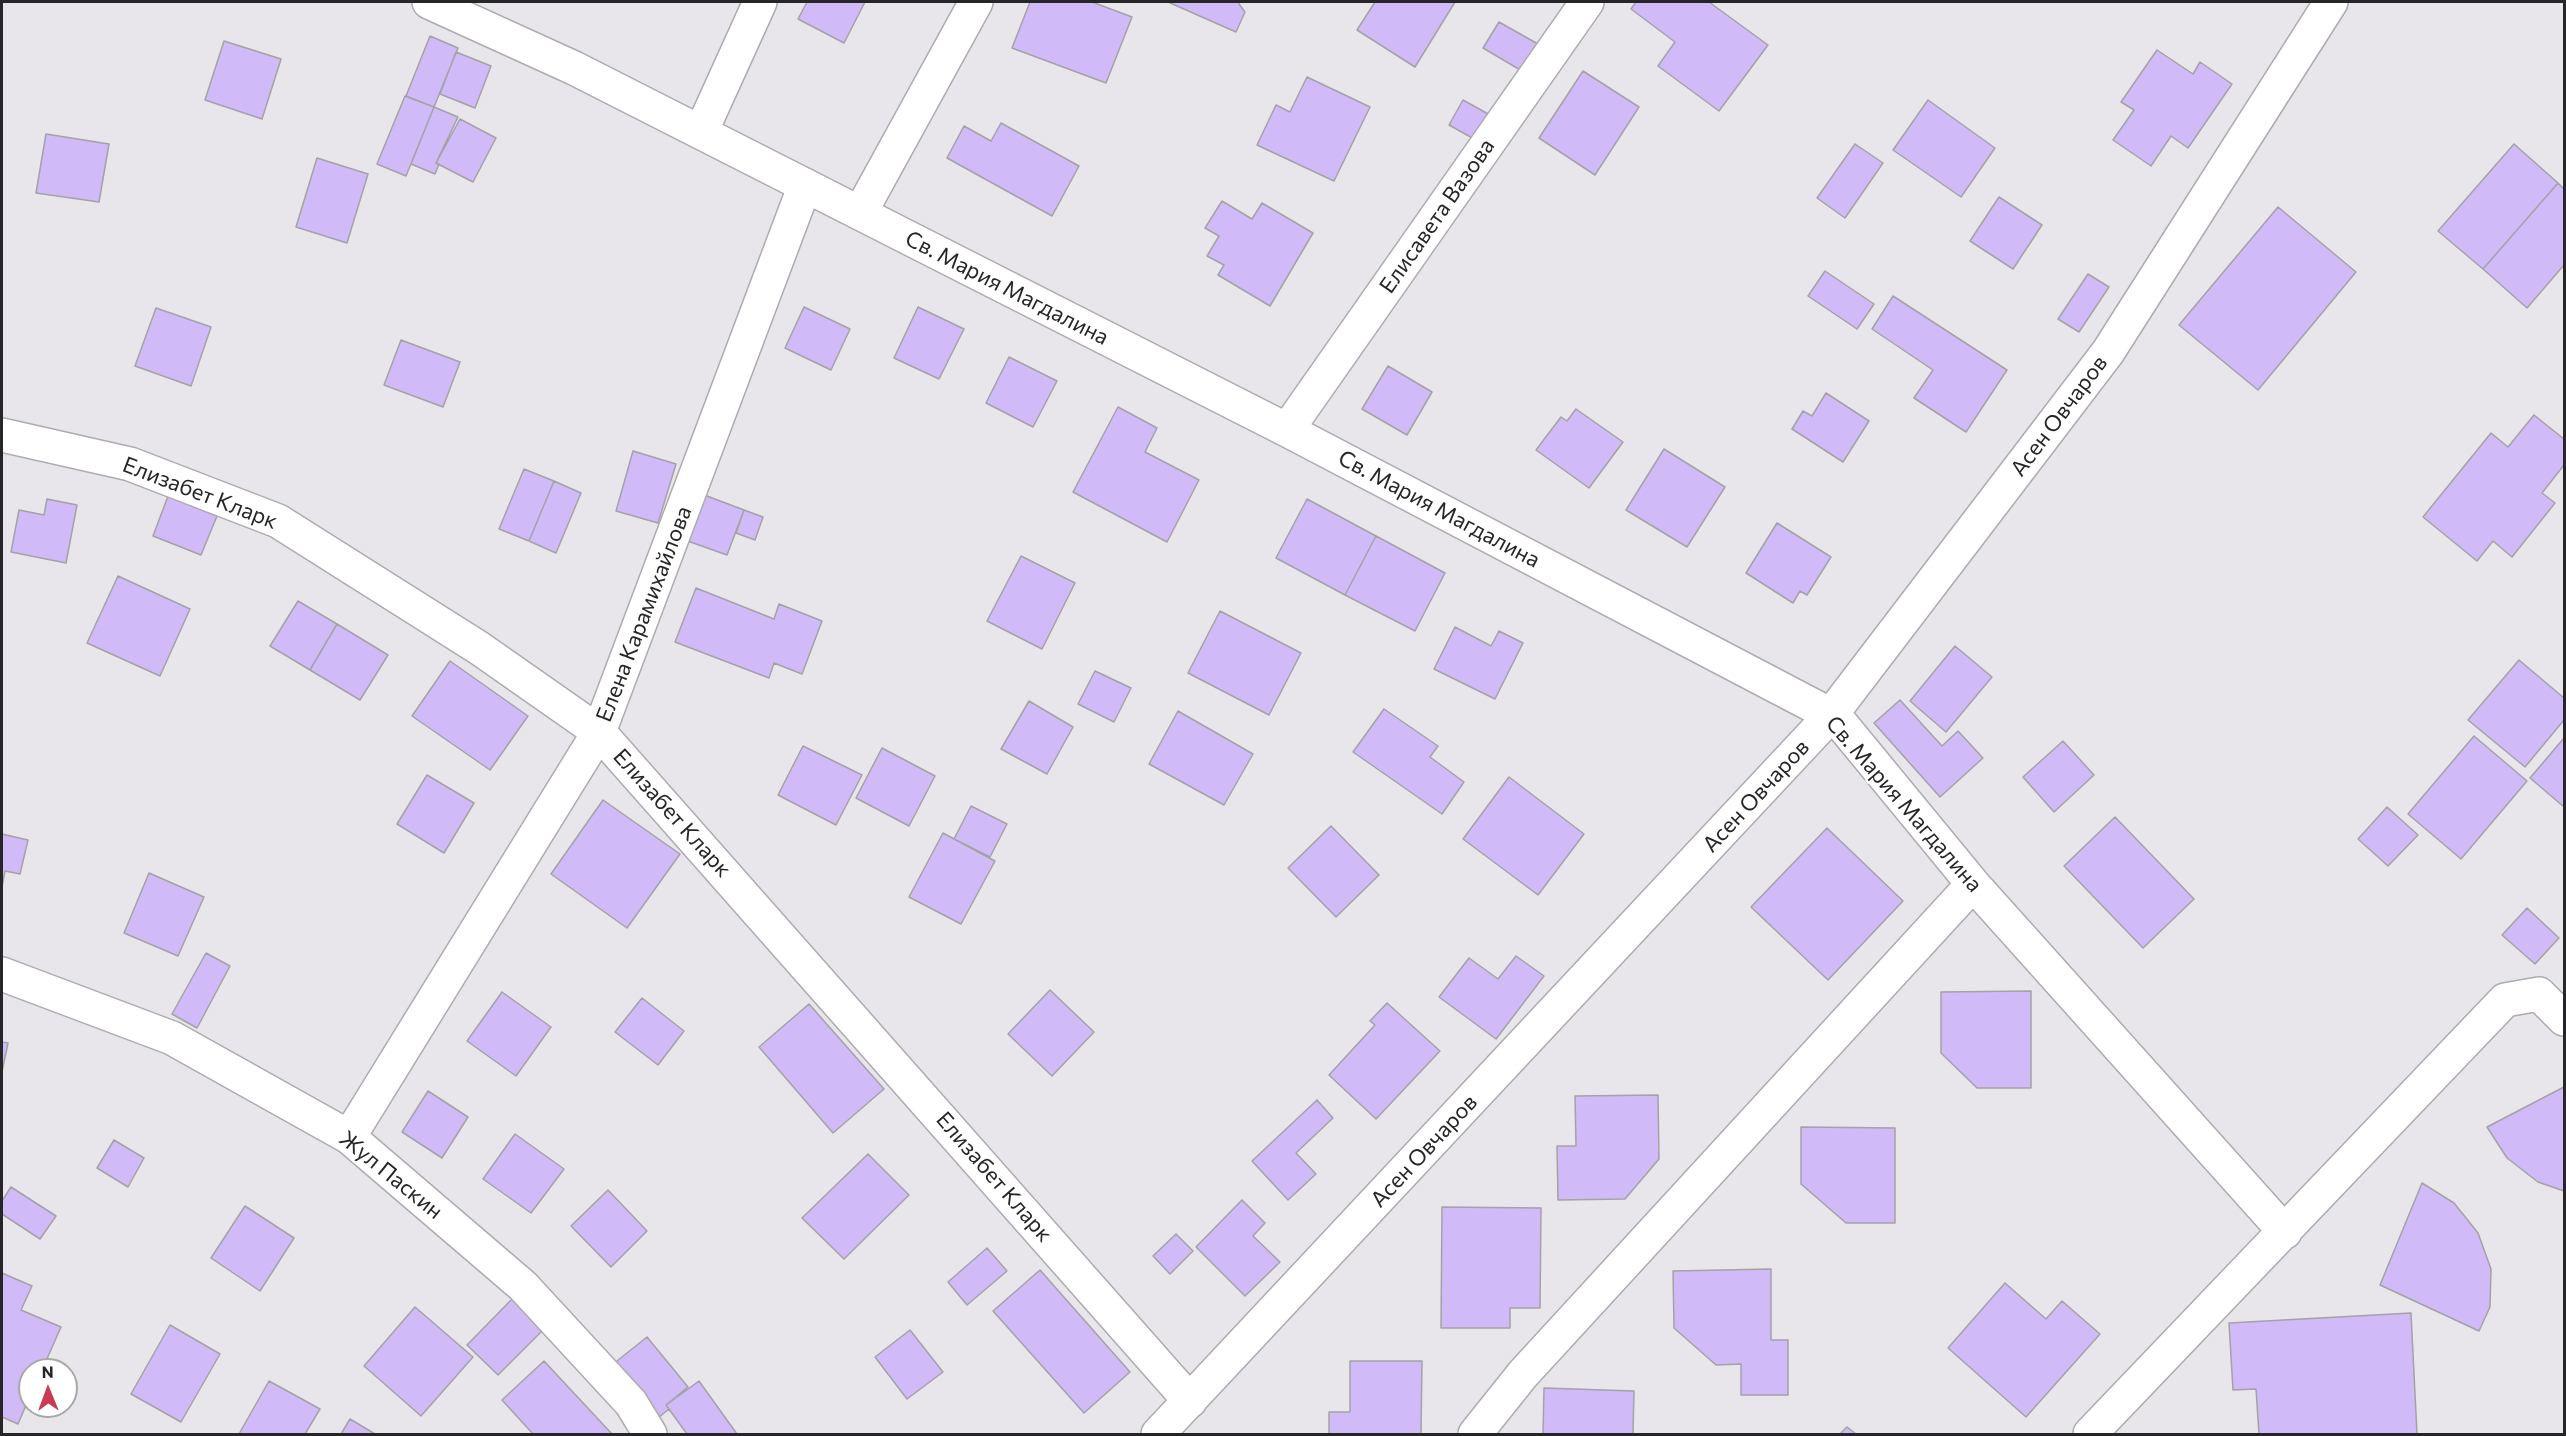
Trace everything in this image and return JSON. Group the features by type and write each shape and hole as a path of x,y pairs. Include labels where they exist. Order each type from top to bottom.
{"street":[{"name":"Св. Мария Магдалина","path":"429,2 574,68 701,132 1287,430 1832,715 1844,726 1973,884 2285,1232"},
{"path":"701,132 760,2"},
{"path":"860,213 976,2"},
{"name":"Елисавета Вазова","path":"1287,430 1587,2"},
{"name":"Асен Овчаров","path":"1158,1434 1832,715 2108,352 2331,2"},
{"name":"Елена Карамихайлова","path":"349,1137 599,732 805,185"},
{"name":"Елизабет Кларк","path":"2,435 130,464 278,520 479,648 599,732 1190,1401"},
{"path":"1475,1434 1531,1365 1973,884"},
{"name":"Жул Паскин","path":"2,974 172,1038 349,1137 523,1286 631,1403 650,1434"},
{"path":"2090,1434 2505,1000 2539,994 2565,1019"}],"building":[{"path":"807,2 865,2 844,43 798,19"},
{"path":"1030,2 1092,2 1132,17 1106,83 1012,48"},
{"path":"1168,2 1240,2 1245,12 1236,32"},
{"path":"1375,2 1455,2 1415,67 1357,30"},
{"path":"1636,2 1709,2 1768,45 1719,111 1658,66 1675,42 1631,9"},
{"path":"1499,22 1538,44 1522,71 1483,48"},
{"path":"430,36 458,48 434,107 406,96"},
{"path":"224,41 281,59 262,119 205,100"},
{"path":"2157,50 2193,74 2200,62 2232,84 2188,148 2171,136 2151,166 2113,140 2134,110 2121,102"},
{"path":"456,52 491,66 475,108 440,94"},
{"path":"1583,71 1639,107 1595,175 1539,138"},
{"path":"1307,77 1370,107 1334,181 1257,145 1276,105 1290,112"},
{"path":"405,96 434,107 406,176 377,164"},
{"path":"1463,100 1490,115 1476,140 1449,125"},
{"path":"1928,100 1995,148 1961,197 1893,150"},
{"path":"434,107 458,117 436,163 439,164 435,174 411,164"},
{"path":"460,119 496,138 473,182 436,163"},
{"path":"1001,123 1079,166 1052,216 947,158 964,126 991,141"},
{"path":"46,134 109,144 99,202 36,193"},
{"path":"1855,144 1883,163 1845,218 1817,198"},
{"path":"2514,144 2558,183 2483,269 2438,231"},
{"path":"317,158 368,174 347,243 296,227"},
{"path":"2558,183 2564,189 2564,265 2527,308 2483,269"},
{"path":"1999,197 2042,225 2013,269 1970,241"},
{"path":"1222,201 1252,219 1262,203 1313,233 1270,306 1218,275 1224,265 1207,256 1219,236 1205,228"},
{"path":"2278,207 2356,272 2258,390 2179,325"},
{"path":"1825,271 1874,304 1857,329 1808,296"},
{"path":"2088,274 2109,287 2079,332 2058,319"},
{"path":"1893,296 2007,370 1966,432 1914,398 1933,370 1872,329"},
{"path":"804,307 850,329 831,370 785,348"},
{"path":"918,307 964,329 939,379 894,358"},
{"path":"156,308 211,327 191,386 135,366"},
{"path":"401,340 460,362 443,407 384,385"},
{"path":"1009,357 1057,381 1033,427 986,403"},
{"path":"1388,366 1432,392 1407,435 1362,409"},
{"path":"1826,393 1869,421 1843,462 1792,429 1803,411 1812,416"},
{"path":"1118,407 1157,428 1145,452 1199,480 1167,542 1073,492"},
{"path":"1576,409 1623,442 1589,488 1536,450 1561,417 1567,421"},
{"path":"2534,415 2564,439 2564,465 2542,493 2555,503 2512,557 2493,541 2477,561 2423,517 2491,433 2508,447"},
{"path":"1664,449 1725,487 1687,547 1626,510"},
{"path":"633,451 676,464 658,523 616,511"},
{"path":"524,469 554,481 529,541 499,529"},
{"path":"554,481 581,493 556,553 529,541"},
{"path":"699,493 744,510 727,555 682,539"},
{"path":"168,496 217,516 201,555 153,536"},
{"path":"47,499 77,505 66,563 11,552 19,510 44,515"},
{"path":"1307,499 1376,536 1345,595 1276,558"},
{"path":"744,510 763,517 755,540 736,533"},
{"path":"1777,523 1831,557 1807,595 1800,591 1793,603 1746,573"},
{"path":"1376,536 1445,573 1415,631 1345,595"},
{"path":"1021,556 1075,583 1042,649 987,621"},
{"path":"118,576 190,609 160,676 87,643"},
{"path":"696,588 774,619 779,604 822,621 802,674 774,663 769,678 675,642"},
{"path":"298,601 337,624 310,670 270,646"},
{"path":"1220,611 1301,653 1269,715 1188,673"},
{"path":"337,624 388,655 360,700 310,670"},
{"path":"1455,627 1491,646 1499,631 1523,643 1495,699 1434,669"},
{"path":"1955,646 1992,677 1946,732 1910,701"},
{"path":"2519,660 2564,698 2564,720 2525,767 2468,720"},
{"path":"450,661 528,716 490,770 412,716"},
{"path":"1095,671 1131,688 1114,722 1078,704"},
{"path":"1900,700 1942,746 1958,731 1983,758 1940,797 1874,723"},
{"path":"1029,701 1073,727 1047,774 1001,749"},
{"path":"1384,709 1438,746 1430,757 1464,782 1442,814 1353,752"},
{"path":"1178,711 1253,754 1224,805 1149,764"},
{"path":"2474,736 2527,781 2461,859 2408,814"},
{"path":"2564,738 2564,807 2530,778"},
{"path":"2063,741 2094,775 2054,812 2023,777"},
{"path":"803,746 862,775 836,825 778,795"},
{"path":"882,748 935,776 909,826 856,798"},
{"path":"427,775 474,803 444,853 397,824"},
{"path":"1509,777 1584,834 1538,895 1463,839"},
{"path":"603,800 680,854 627,928 551,874"},
{"path":"971,806 1007,824 990,857 954,839"},
{"path":"2387,807 2418,835 2388,866 2358,839"},
{"path":"2115,817 2194,899 2143,948 2064,866"},
{"path":"1331,826 1379,875 1336,917 1288,868"},
{"path":"1827,828 1903,901 1828,980 1751,907"},
{"path":"943,833 995,861 961,924 909,897"},
{"path":"2,834 28,840 20,874 5,871 2,887"},
{"path":"149,873 204,897 178,956 124,933"},
{"path":"2527,908 2559,938 2535,964 2502,935"},
{"path":"206,953 230,966 197,1028 172,1014"},
{"path":"1516,956 1544,976 1496,1039 1439,997 1469,958 1498,979"},
{"path":"1050,990 1094,1032 1052,1076 1008,1034"},
{"path":"2031,991 2031,1088 1977,1088 1941,1053 1941,992"},
{"path":"502,992 551,1027 516,1076 467,1041"},
{"path":"642,998 684,1031 658,1065 615,1032"},
{"path":"1387,1003 1440,1051 1376,1119 1329,1075 1375,1025 1370,1021"},
{"path":"809,1004 884,1089 833,1133 759,1047"},
{"path":"2,1042 8,1043 2,1072"},
{"path":"2564,1087 2564,1191 2538,1182 2507,1158 2487,1127"},
{"path":"428,1091 468,1117 442,1158 402,1132"},
{"path":"1658,1095 1659,1159 1625,1199 1558,1200 1557,1146 1576,1146 1575,1096"},
{"path":"1317,1100 1333,1118 1296,1153 1316,1174 1288,1200 1252,1161"},
{"path":"1801,1127 1895,1128 1895,1223 1846,1223 1801,1184"},
{"path":"515,1134 564,1169 531,1213 483,1179"},
{"path":"114,1140 144,1158 128,1187 97,1168"},
{"path":"868,1154 909,1195 844,1259 802,1218"},
{"path":"2422,1183 2454,1203 2478,1233 2491,1269 2490,1307 2479,1331 2380,1285"},
{"path":"11,1187 56,1216 40,1239 2,1214 2,1201"},
{"path":"608,1190 647,1231 611,1267 571,1226"},
{"path":"1242,1200 1265,1223 1253,1236 1280,1262 1245,1296 1196,1247"},
{"path":"245,1206 294,1238 260,1291 211,1258"},
{"path":"1442,1207 1541,1208 1540,1308 1510,1308 1510,1328 1441,1328"},
{"path":"1176,1234 1193,1251 1170,1274 1153,1256"},
{"path":"987,1248 1007,1271 967,1305 948,1282"},
{"path":"1771,1269 1771,1340 1788,1340 1788,1395 1741,1395 1741,1364 1716,1365 1674,1328 1673,1271"},
{"path":"1040,1270 1130,1372 1084,1413 993,1311"},
{"path":"2,1273 32,1286 21,1310 61,1327 47,1358 18,1358 18,1418 21,1418 18,1424 2,1417"},
{"path":"2005,1283 2046,1319 2062,1301 2100,1334 2026,1417 1948,1348"},
{"path":"512,1299 543,1330 498,1375 467,1345"},
{"path":"415,1307 473,1357 421,1416 364,1366"},
{"path":"2411,1313 2417,1434 2259,1434 2256,1389 2233,1390 2229,1323"},
{"path":"170,1325 220,1354 181,1422 131,1394"},
{"path":"910,1330 943,1372 907,1399 875,1357"},
{"path":"647,1337 688,1387 666,1405 669,1409 652,1423 607,1369"},
{"path":"544,1361 612,1434 533,1434 502,1400"},
{"path":"1350,1361 1422,1361 1421,1434 1329,1434 1329,1412 1350,1412"},
{"path":"269,1381 320,1409 305,1434 239,1434"},
{"path":"699,1381 737,1434 687,1434 666,1405"},
{"path":"1544,1388 1634,1391 1633,1434 1543,1434"},
{"path":"350,1419 375,1434 341,1434"},
{"path":"1847,1427 1856,1434 1840,1434"}]}
